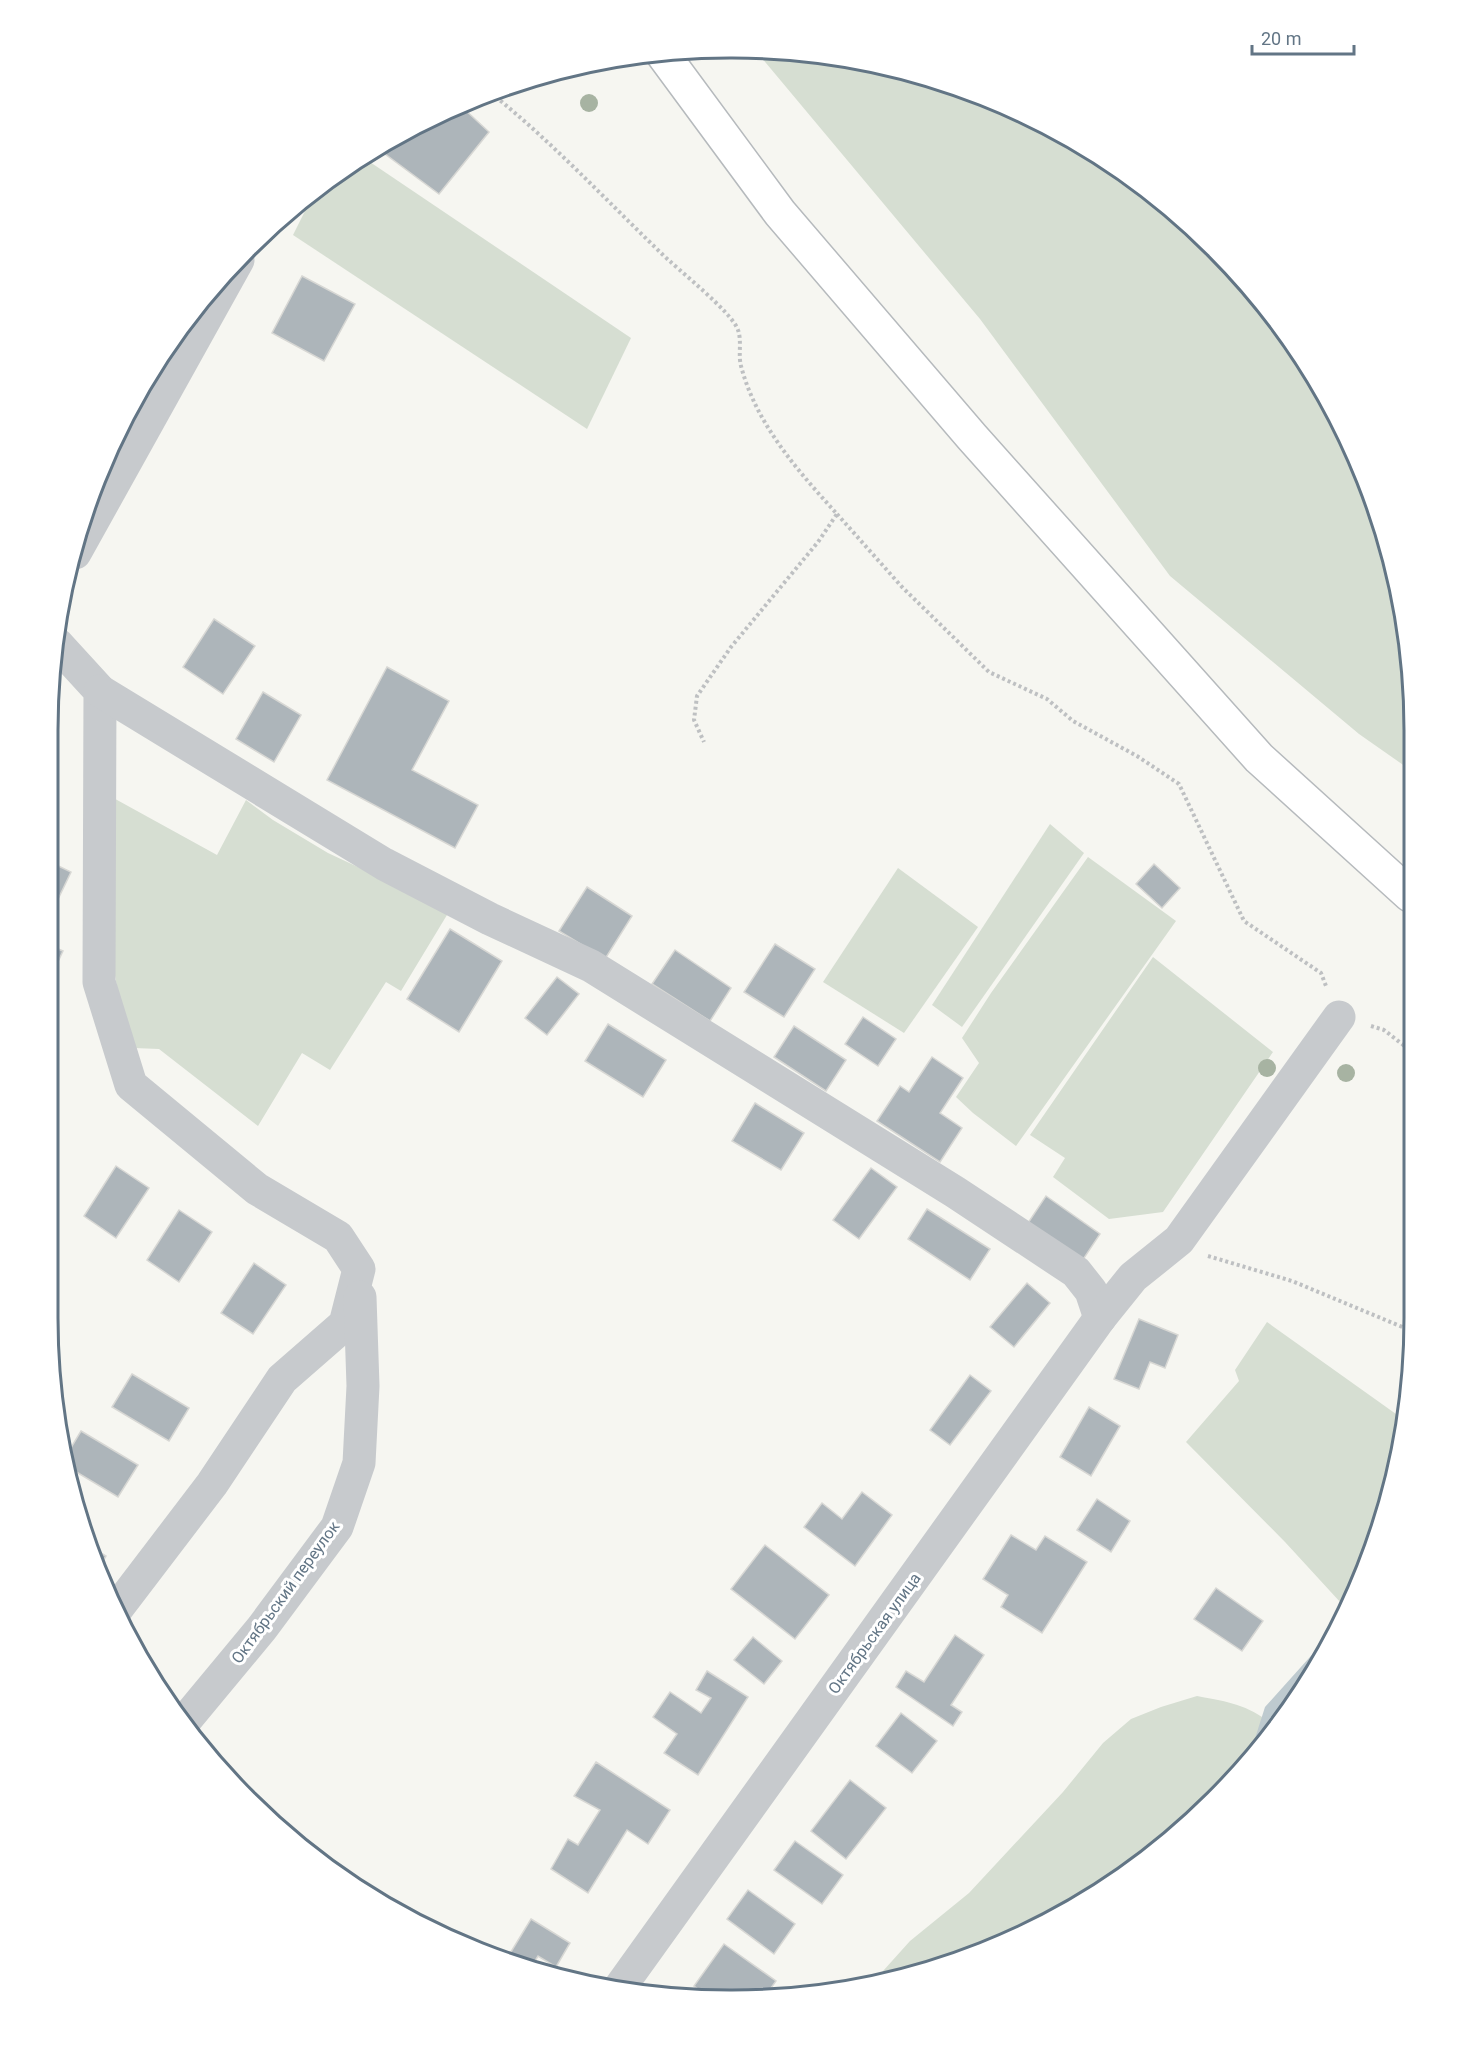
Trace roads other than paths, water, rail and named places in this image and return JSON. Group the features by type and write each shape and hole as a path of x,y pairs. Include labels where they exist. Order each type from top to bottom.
{"highway":[{"path":"668,62 780,213 980,446 1259,758 1404,890"}],"street":[{"path":"91,524 217,298"},
{"path":"63,651 100,691 384,864 490,920 591,966 955,1192 1076,1272 1091,1292 1100,1318"},
{"path":"100,691 99,982 131,1084 257,1189 338,1238 358,1269 345,1324 282,1379 212,1484 122,1602"},
{"name":"Октябрьская улица","path":"624,1982 1100,1318 1133,1277 1179,1240 1339,1017"},
{"name":"Октябрьский переулок","path":"189,1716 262,1628 337,1527 359,1463 363,1386 358,1269"}]}
